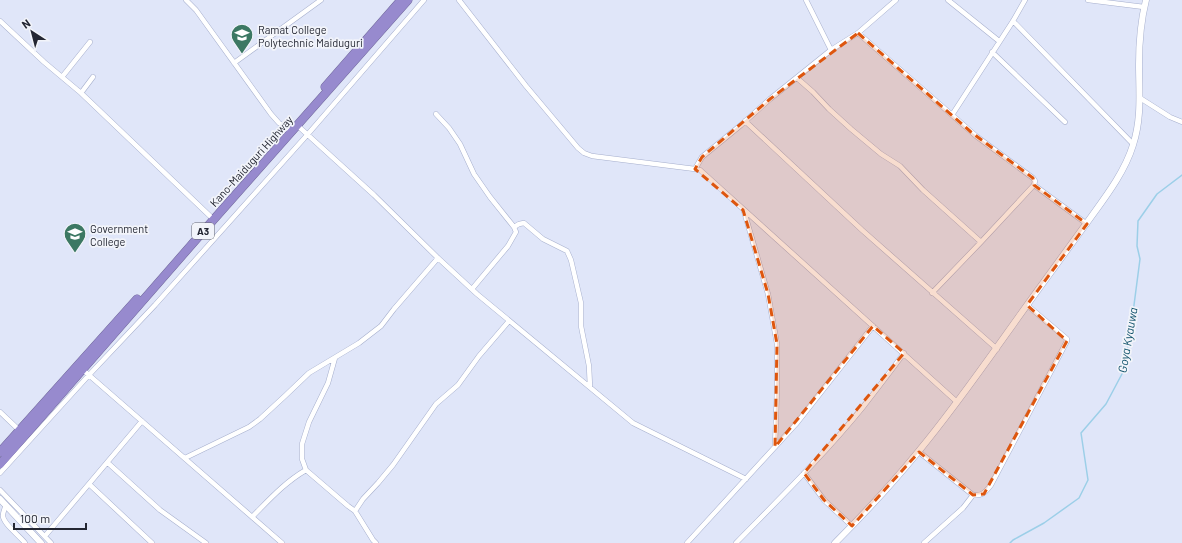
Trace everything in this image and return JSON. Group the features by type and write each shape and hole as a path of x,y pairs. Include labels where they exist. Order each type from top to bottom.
{"highway":[{"name":"Kano-Maiduguri Highway","path":"0,452 401,0"},
{"name":"Kano-Maiduguri Highway","path":"0,464 408,0"}],"street":[{"path":"186,0 196,10 271,114 279,123 288,129"},
{"path":"234,63 321,0"},
{"path":"0,472 155,305 308,134 424,0"},
{"path":"459,0 526,86 578,148 584,153 592,156 700,170 957,402"},
{"path":"806,0 831,50"},
{"path":"695,169 702,157 770,99 831,50 858,33 896,0"},
{"path":"948,0 999,41"},
{"path":"952,115 1025,0"},
{"path":"1088,0 1144,7"},
{"path":"835,543 919,452 1106,197 1120,174 1133,144 1137,128 1140,98 1139,64 1142,23 1146,0"},
{"path":"0,21 81,93 210,216"},
{"path":"1013,21 1133,144"},
{"path":"858,33 976,136 1033,178 1034,185 1086,224"},
{"path":"62,77 90,42"},
{"path":"992,52 1065,122"},
{"path":"81,93 93,77"},
{"path":"797,78 814,92 829,109 851,129 881,154 900,166 923,190 981,242"},
{"path":"1140,98 1170,117 1182,122"},
{"path":"436,114 449,128 460,144 474,174 514,227 516,232 511,242 472,290"},
{"path":"745,121 862,230 996,349"},
{"path":"298,126 374,195 472,290 633,423 746,479"},
{"path":"932,293 1034,185"},
{"path":"744,210 768,294 777,344 775,447"},
{"path":"514,227 524,223 543,239 567,251 571,260 581,303 581,326 589,366 590,387"},
{"path":"185,458 249,427 309,373 359,343 382,326 394,309 438,258"},
{"path":"919,452 973,495 978,496 984,494 991,485 1067,341 1065,337 1027,305"},
{"path":"355,511 363,499 393,465 436,404 458,385 479,356 509,321"},
{"path":"687,543 796,424 873,326"},
{"path":"736,543 804,474 863,407 904,354"},
{"path":"335,358 328,384 308,422 302,444 302,459 306,470 355,511 376,543"},
{"path":"82,369 282,543"},
{"path":"0,412 19,430"},
{"path":"45,536 142,421"},
{"path":"108,463 160,510 206,543"},
{"path":"252,517 280,489 297,475 306,470"},
{"path":"804,474 824,500 852,526"},
{"path":"89,484 152,543"},
{"path":"0,490 51,543"},
{"path":"924,543 963,508 973,495"},
{"path":"0,499 41,543"},
{"path":"6,505 1,519 25,543"}],"highlighted area":[{"path":"858,33 971,132 1033,178 1034,185 1087,224 1027,305 1067,341 984,494 973,495 919,452 852,526 824,500 804,473 904,353 873,326 775,447 777,344 768,294 743,210 695,169 702,157 770,99"}],"waterway":[{"name":"Goya Kyauwa","path":"1010,543 1044,523 1079,498 1088,480 1081,433 1106,404 1123,372 1131,328 1140,259 1137,246 1138,221 1157,194 1182,175"}],"place":[{"name":"Ramat College Polytechnic Maiduguri","path":"242,54"},
{"name":"Government College","path":"75,254"}]}
